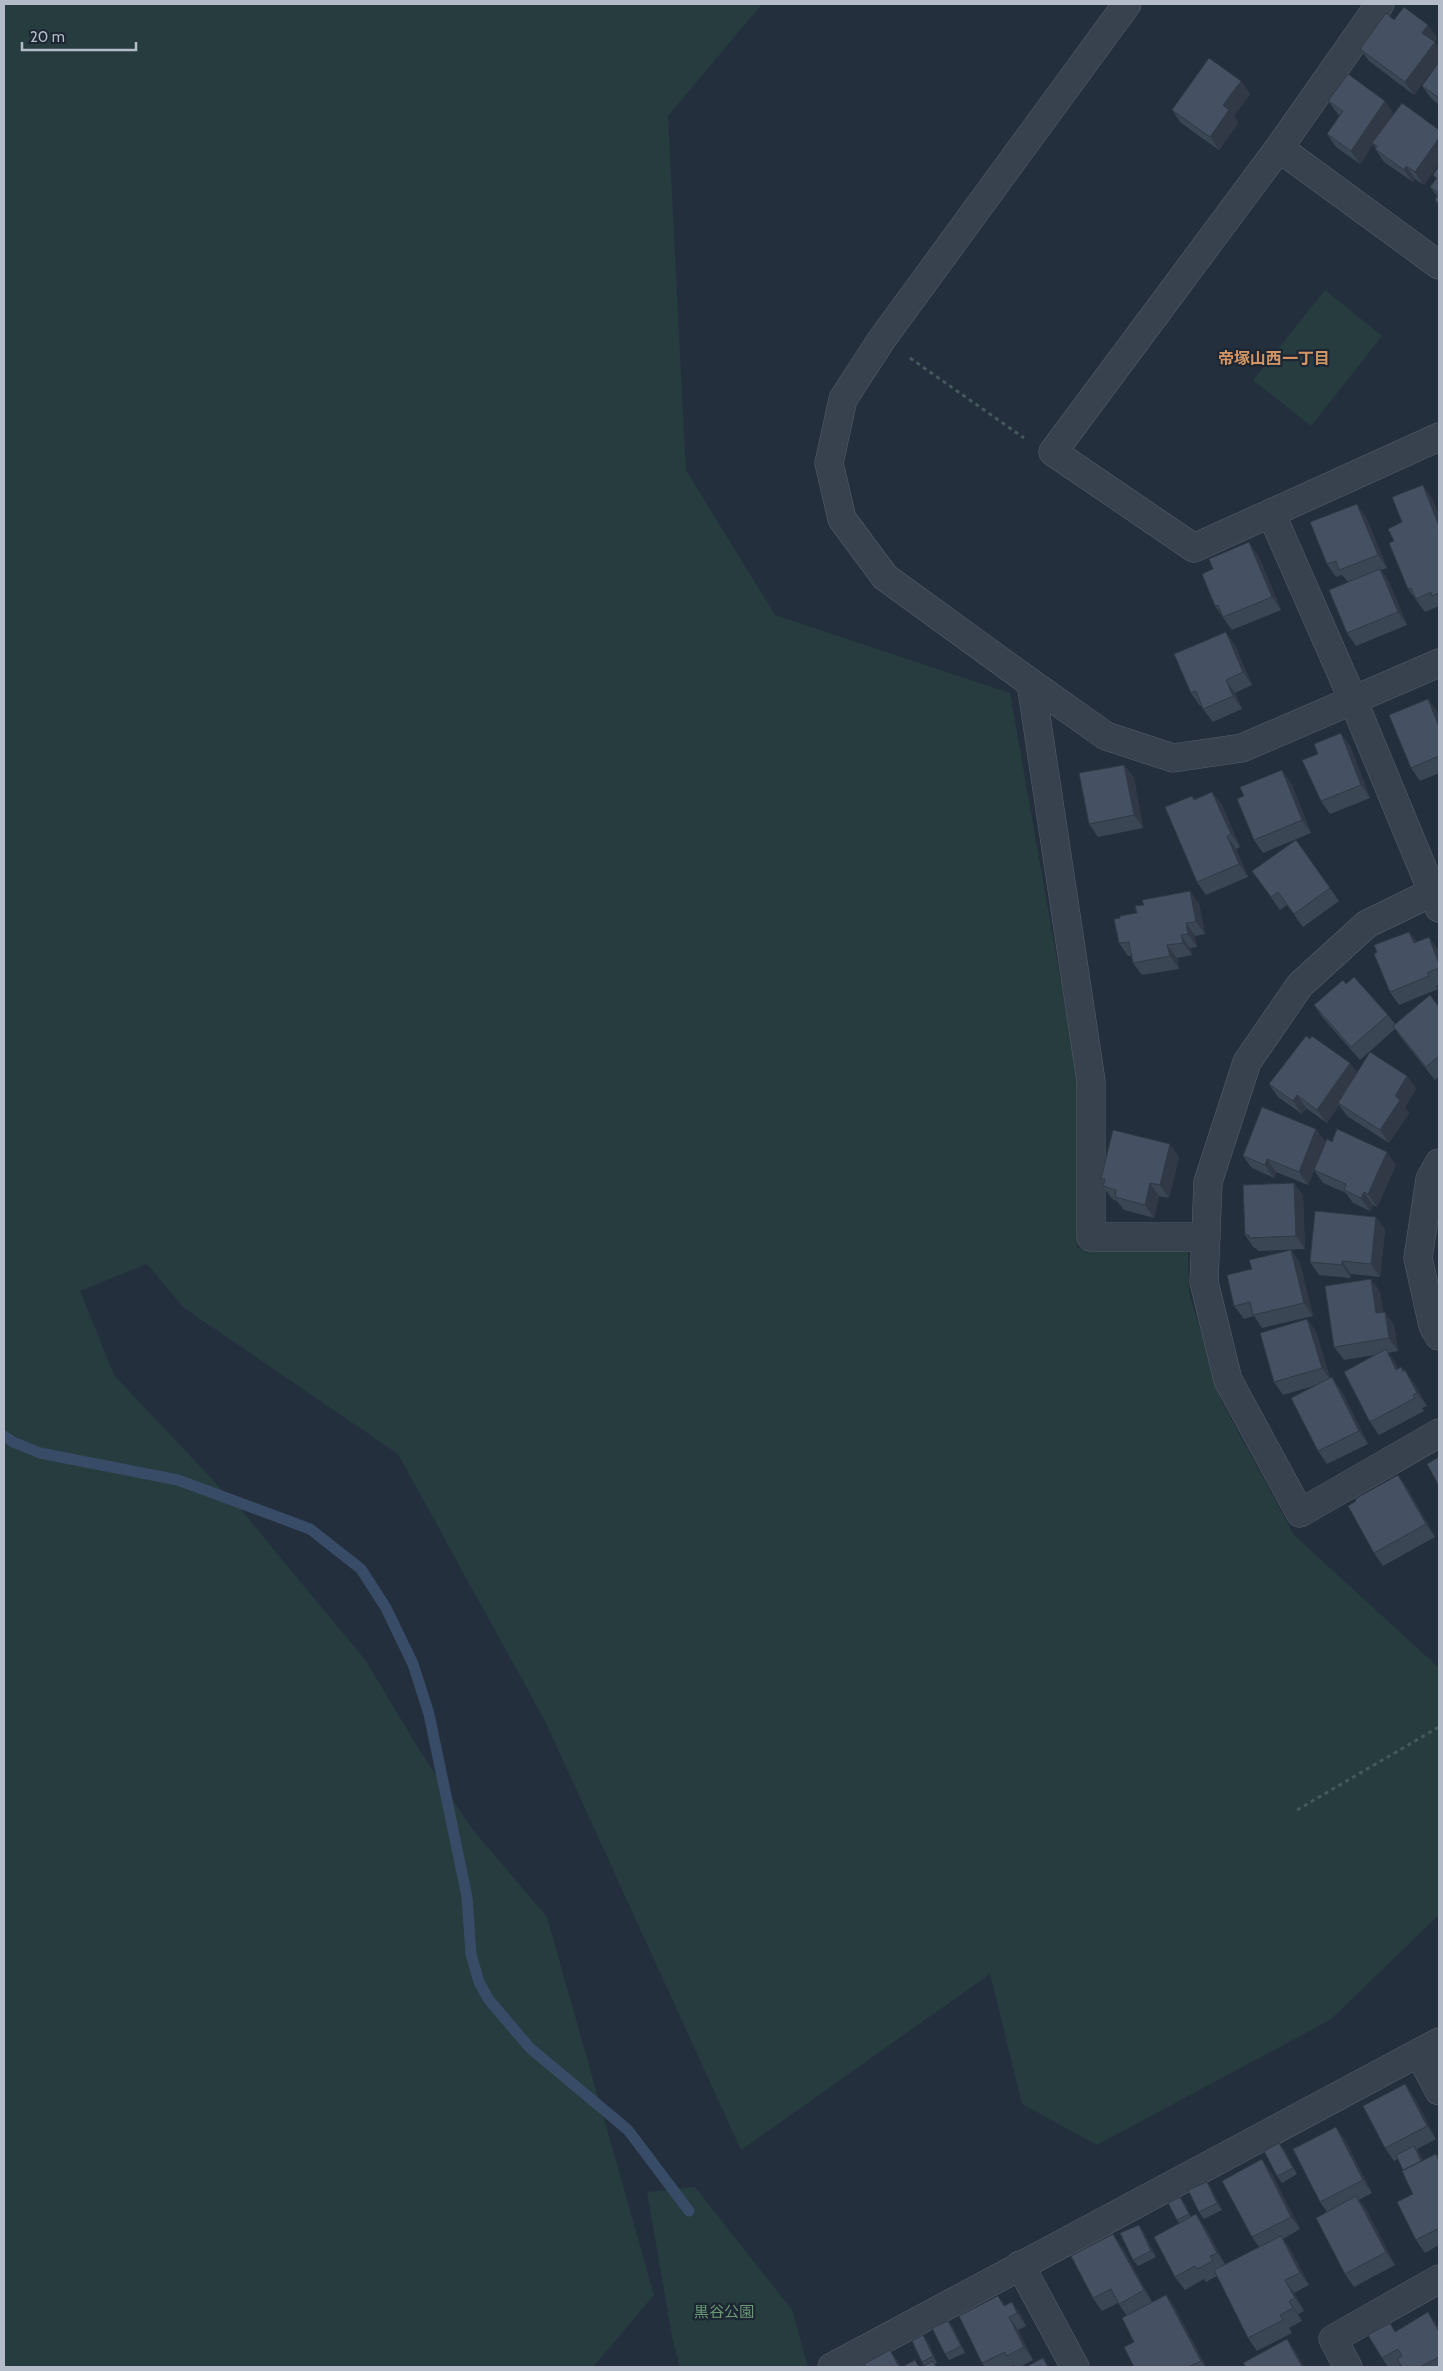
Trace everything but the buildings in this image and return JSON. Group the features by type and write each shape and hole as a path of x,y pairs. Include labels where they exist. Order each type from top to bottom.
{"street":[{"path":"1127,4 882,339 843,399 829,462 842,520 885,577 1031,683 1106,736 1173,758 1242,748 1439,662"},
{"path":"1380,4 1279,148 1053,452 1194,548 1439,437"},
{"path":"1279,148 1439,265"},
{"path":"1271,513 1437,896 1367,924 1300,985 1247,1062 1208,1182 1204,1282 1228,1380 1300,1513 1439,1432"},
{"path":"1031,683 1091,1081 1091,1237 1206,1237"},
{"path":"1439,1163 1430,1179 1418,1258 1433,1326 1439,1336"},
{"path":"832,2367 1429,2047 1439,2091"},
{"path":"1020,2266 1075,2367"},
{"path":"1348,2367 1333,2339 1439,2279"}],"path":[{"path":"882,339 1037,447 1053,452"},
{"path":"1297,1810 1439,1728"}],"green space":[{"path":"4,4 762,4 668,116 686,470 775,615 1010,693 1077,1074 1077,1248 1188,1249 1189,1292 1222,1402 1294,1535 1439,1668 1439,1915 1330,2020 1097,2145 1022,2104 990,1974 741,2150 546,1723 398,1454 184,1308 147,1264 80,1291 114,1375 242,1511 366,1661 422,1754 473,1830 547,1917 654,2295 593,2367 4,2367"},
{"path":"1325,290 1382,336 1311,426 1253,380"},
{"name":"黒谷公園","path":"695,2187 792,2310 808,2367 680,2367 673,2342 647,2192"}],"waterway":[{"path":"4,1436 13,1442 40,1453 178,1480 310,1529 361,1569 386,1608 413,1664 429,1714 467,1897 471,1954 479,1982 489,2000 530,2048 628,2130 689,2211"}],"district":[{"name":"帝塚山西一丁目","path":"1274,358"}]}
